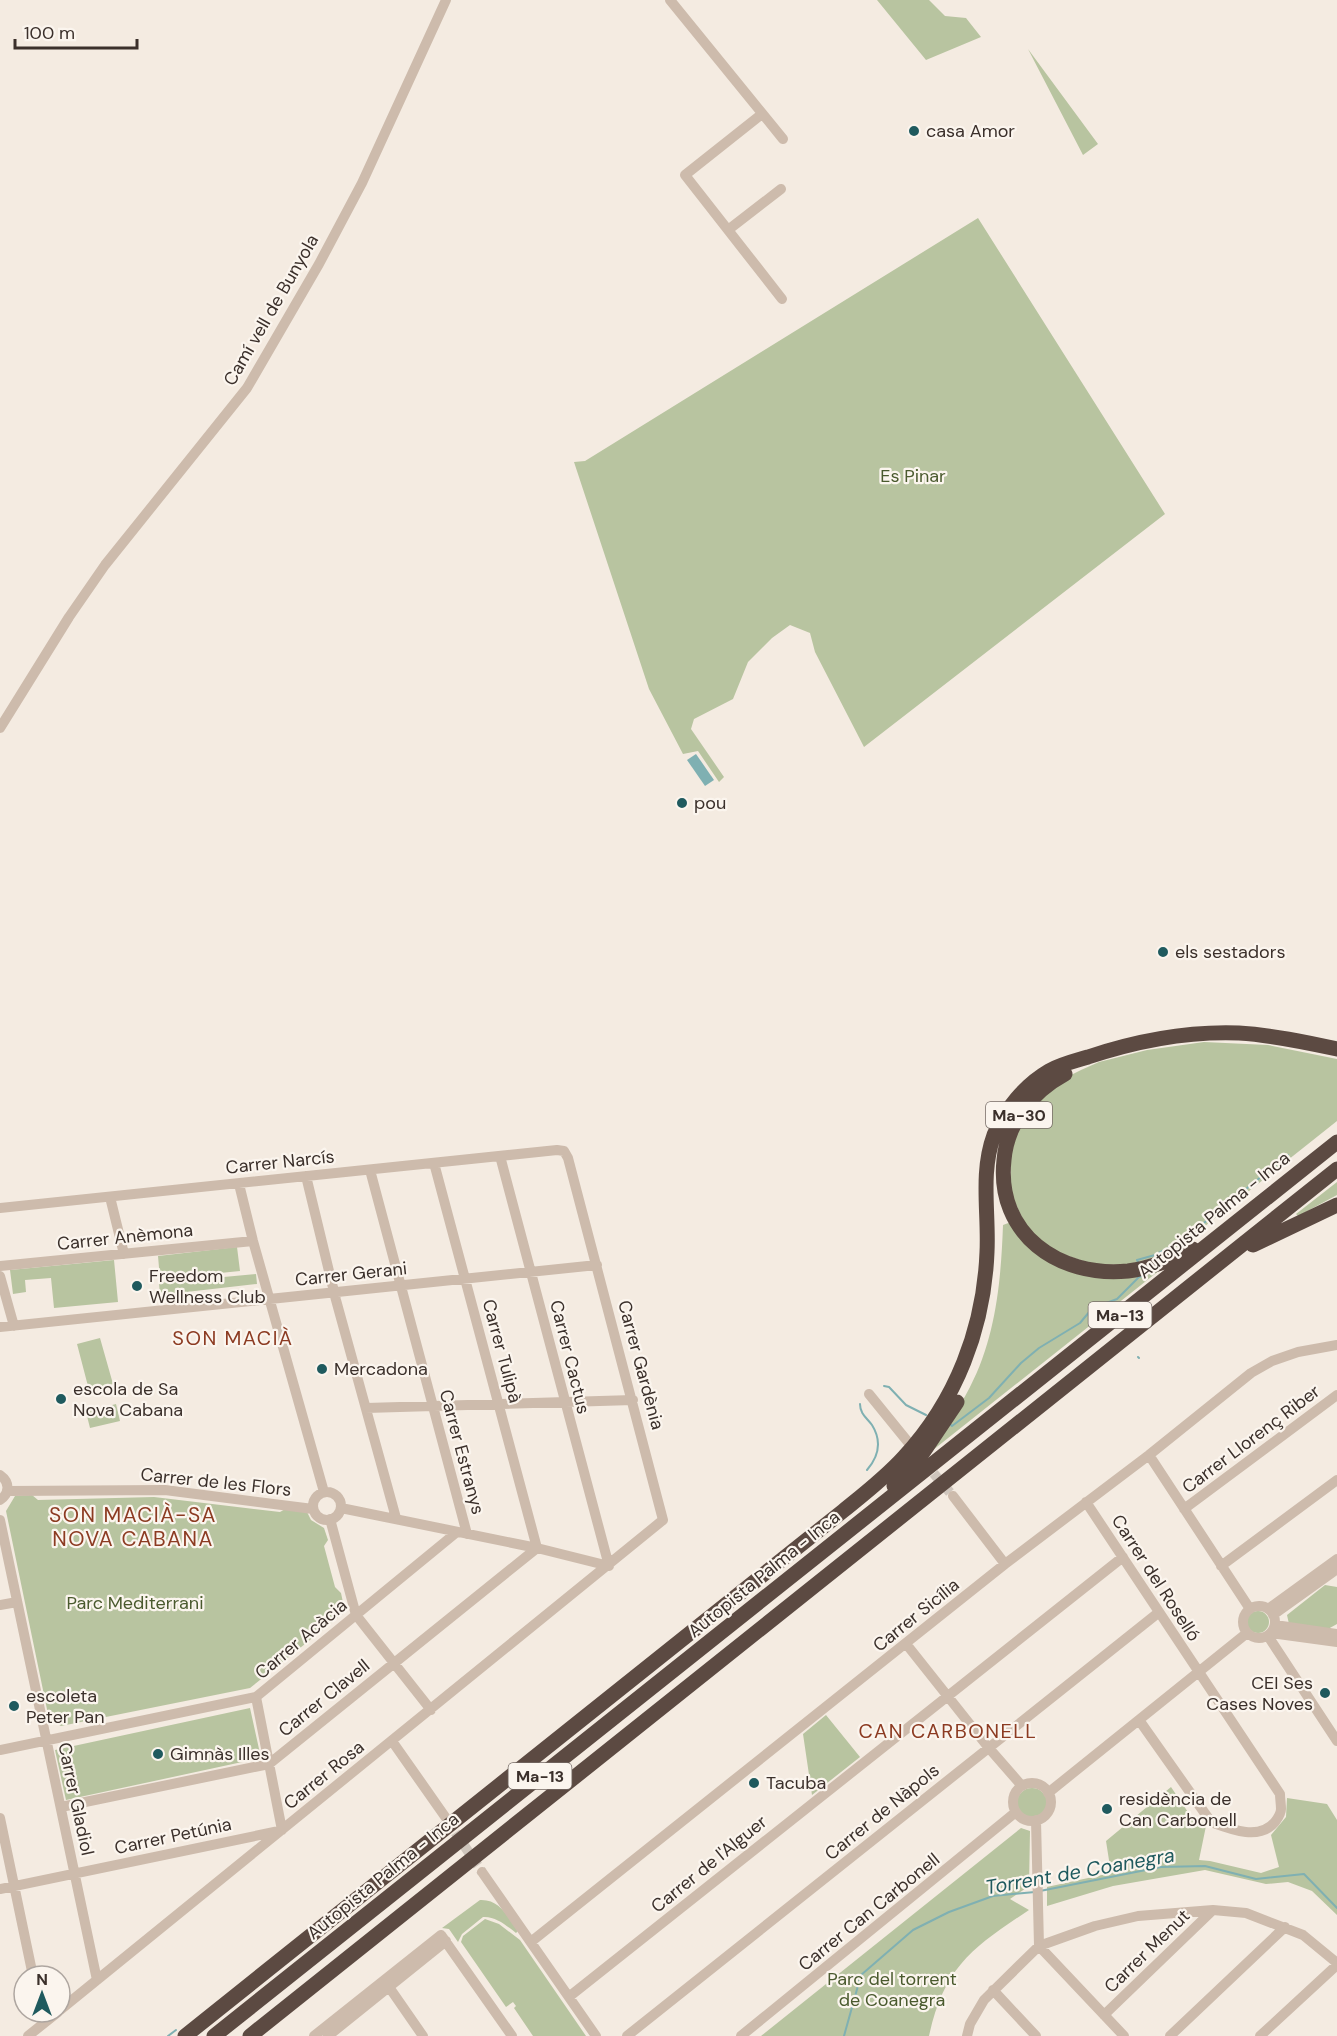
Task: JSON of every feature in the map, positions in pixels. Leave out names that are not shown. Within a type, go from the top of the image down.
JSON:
[{"type":"highway","name":"Ma-30","points":[[866,1517],[924,1451],[943,1425],[966,1384],[977,1357],[987,1325],[995,1281],[998,1238],[996,1169],[1000,1140],[1007,1122],[1023,1099],[1043,1080],[1084,1058],[1149,1040],[1237,1033],[1337,1049]]},
{"type":"highway","name":"Ma-30","points":[[1220,1236],[1163,1263],[1138,1269],[1115,1271],[1091,1269],[1054,1258],[1035,1245],[1020,1229],[1006,1197],[1003,1176],[1005,1151],[1018,1116],[1042,1089],[1073,1070],[1115,1053],[1150,1045],[1198,1039],[1237,1038],[1337,1054]]},
{"type":"highway","points":[[185,2036],[843,1511],[905,1456],[951,1392],[963,1367],[978,1322],[987,1268],[987,1161],[995,1134],[1007,1112],[1033,1083],[1058,1067],[1084,1058]]},
{"type":"highway","name":"Autopista Palma - Inca","points":[[214,2036],[1337,1142]]},
{"type":"highway","name":"Ma-13","points":[[250,2036],[1337,1169]]},
{"type":"highway","points":[[1227,1258],[1334,1206]]},
{"type":"street","name":"Camí vell de Bunyola","points":[[0,728],[69,617],[105,565],[248,388],[362,183],[446,0]]},
{"type":"street","points":[[670,0],[783,139]]},
{"type":"street","points":[[762,114],[685,176],[782,299]]},
{"type":"street","points":[[728,230],[781,189]]},
{"type":"street","name":"Carrer Narcís","points":[[0,1208],[434,1162],[564,1151]]},
{"type":"street","name":"Carrer Gardènia","points":[[564,1151],[568,1158],[597,1265],[663,1520],[609,1566]]},
{"type":"street","name":"Carrer Cactus","points":[[500,1156],[609,1566]]},
{"type":"street","name":"Carrer Tulipà","points":[[434,1162],[537,1548]]},
{"type":"street","name":"Carrer Estranys","points":[[369,1170],[433,1406],[462,1533]]},
{"type":"street","points":[[306,1176],[396,1518]]},
{"type":"street","points":[[238,1184],[252,1241],[324,1492]]},
{"type":"street","points":[[110,1197],[124,1254]]},
{"type":"street","name":"Carrer Anèmona","points":[[0,1266],[252,1241]]},
{"type":"street","name":"Carrer Gerani","points":[[0,1327],[597,1265]]},
{"type":"street","points":[[0,1276],[14,1326]]},
{"type":"street","points":[[1333,1345],[1337,1357]]},
{"type":"street","name":"Carrer Sicília","points":[[532,1941],[1005,1564],[1149,1455],[1251,1373],[1272,1361],[1298,1352],[1333,1345]]},
{"type":"street","points":[[869,1394],[908,1442]]},
{"type":"street","name":"Carrer Llorenç Riber","points":[[1184,1509],[1337,1395]]},
{"type":"street","points":[[366,1408],[633,1401]]},
{"type":"street","points":[[1149,1455],[1250,1609]]},
{"type":"street","points":[[0,1475],[6,1481],[8,1491],[0,1500]]},
{"type":"street","points":[[1221,1566],[1337,1480]]},
{"type":"street","name":"Carrer de les Flors","points":[[8,1491],[165,1490],[314,1509]]},
{"type":"street","points":[[324,1492],[336,1495],[341,1508],[338,1514],[330,1519],[319,1517],[314,1509],[316,1497],[324,1492]]},
{"type":"street","points":[[953,1497],[1005,1564]]},
{"type":"street","name":"Carrer del Roselló","points":[[1086,1502],[1280,1794],[1281,1810],[1274,1823],[1261,1832],[1252,1832],[1225,1828],[1211,1822],[1139,1720]]},
{"type":"street","points":[[341,1508],[537,1548],[609,1566]]},
{"type":"street","points":[[330,1519],[356,1615],[431,1710]]},
{"type":"street","name":"Carrer Gladiol","points":[[0,1520],[97,1980]]},
{"type":"street","name":"Carrer Acàcia","points":[[0,1750],[256,1697],[356,1615],[462,1533]]},
{"type":"street","name":"Carrer Clavell","points":[[61,1807],[269,1764],[537,1548]]},
{"type":"street","name":"Carrer de l'Alguer","points":[[570,1996],[1123,1557]]},
{"type":"street","points":[[1337,1559],[1271,1624],[1259,1639],[1247,1633],[1243,1623],[1246,1613],[1259,1606],[1271,1624],[1337,1741]]},
{"type":"street","name":"Carrer Rosa","points":[[72,2000],[609,1566]]},
{"type":"street","points":[[1271,1624],[1337,1569]]},
{"type":"street","points":[[0,1605],[17,1602]]},
{"type":"street","name":"Carrer de Nàpols","points":[[627,2036],[1158,1613]]},
{"type":"street","points":[[1271,1624],[1337,1634]]},
{"type":"street","points":[[1271,1624],[1337,1642]]},
{"type":"street","points":[[1048,1792],[1247,1633]]},
{"type":"street","points":[[907,1644],[988,1747],[1022,1786]]},
{"type":"street","points":[[256,1697],[282,1830]]},
{"type":"street","points":[[392,1741],[446,1818]]},
{"type":"street","points":[[1033,1783],[1048,1792],[1051,1798],[1049,1810],[1042,1818],[1025,1820],[1016,1812],[1013,1801],[1017,1790],[1022,1786],[1033,1783]]},
{"type":"street","name":"Carrer Can Carbonell","points":[[741,2036],[1016,1812]]},
{"type":"street","points":[[0,1818],[30,1964]]},
{"type":"street","points":[[1036,1820],[1039,1946],[1124,2036]]},
{"type":"street","name":"Carrer Petúnia","points":[[0,1889],[282,1830]]},
{"type":"street","points":[[482,1872],[596,2036]]},
{"type":"street","points":[[967,2036],[977,2010],[993,1990],[1039,1946],[1095,1926],[1138,1916],[1213,1910],[1246,1913],[1285,1927],[1303,1935],[1337,1964],[1260,2036]]},
{"type":"street","name":"Carrer Menut","points":[[1104,2015],[1213,1910]]},
{"type":"street","points":[[1170,2036],[1285,1927]]},
{"type":"street","points":[[315,2036],[441,1935],[512,2036]]},
{"type":"street","points":[[327,2036],[342,2031],[389,1987],[446,1941]]},
{"type":"street","points":[[389,1987],[423,2036]]},
{"type":"street","points":[[993,1990],[1036,2036]]},
{"type":"street","name":"Carrer Rosa","points":[[28,2036],[43,2024]]},
{"type":"green space","points":[[877,0],[929,0],[945,16],[966,18],[981,37],[926,60]]},
{"type":"green space","points":[[1028,49],[1098,144],[1083,155]]},
{"type":"green space","name":"Es Pinar","points":[[978,218],[1165,514],[864,747],[815,652],[810,633],[790,625],[772,638],[748,662],[733,699],[694,719],[691,729],[724,777],[719,782],[698,751],[683,754],[649,689],[574,462],[585,461]]},
{"type":"green space","points":[[1204,1042],[1268,1045],[1337,1059],[1337,1121],[1185,1242],[1181,1235],[1176,1238],[1180,1245],[1164,1255],[1126,1265],[1092,1264],[1057,1252],[1029,1232],[1011,1194],[1011,1143],[1026,1112],[1065,1078],[1099,1062],[1147,1050]]},
{"type":"green space","points":[[1337,1182],[1337,1195],[1298,1216],[1296,1214]]},
{"type":"green space","points":[[1011,1222],[1062,1266],[1165,1266],[928,1454],[955,1413],[979,1368],[996,1308],[1003,1225]]},
{"type":"green space","points":[[237,1247],[240,1271],[160,1279],[158,1256]]},
{"type":"green space","points":[[114,1260],[118,1302],[54,1308],[51,1278],[25,1280],[26,1292],[13,1294],[10,1270]]},
{"type":"green space","points":[[256,1274],[257,1284],[160,1295],[159,1283]]},
{"type":"green space","points":[[100,1338],[113,1384],[89,1390],[77,1344]]},
{"type":"green space","points":[[116,1404],[120,1421],[90,1428],[86,1412]]},
{"type":"green space","name":"Parc Mediterrani","points":[[32,1495],[38,1500],[154,1497],[280,1512],[287,1508],[307,1512],[311,1520],[324,1528],[328,1540],[324,1546],[335,1587],[341,1593],[345,1612],[250,1688],[61,1726],[49,1719],[6,1511],[15,1496]]},
{"type":"green space","points":[[1325,1585],[1337,1587],[1337,1624],[1328,1629],[1289,1624],[1287,1615]]},
{"type":"green space","points":[[1258,1611],[1266,1614],[1269,1622],[1266,1630],[1258,1633],[1250,1630],[1247,1622],[1250,1614]]},
{"type":"green space","name":"Gimnàs Illes","points":[[250,1708],[261,1758],[66,1800],[55,1750]]},
{"type":"green space","points":[[826,1715],[860,1757],[812,1795],[803,1734]]},
{"type":"green space","points":[[1171,1787],[1196,1824],[1201,1821],[1206,1826],[1199,1860],[1261,1873],[1279,1867],[1271,1835],[1286,1817],[1287,1798],[1327,1804],[1337,1820],[1337,1915],[1312,1891],[1288,1882],[1266,1884],[1205,1870],[1113,1886],[1047,1906],[1047,1887],[1111,1873],[1106,1841]]},
{"type":"green space","points":[[1032,1788],[1038,1789],[1046,1797],[1046,1809],[1038,1817],[1032,1818],[1026,1817],[1018,1809],[1017,1803],[1018,1797],[1026,1789]]},
{"type":"green space","name":"Parc del torrent de Coanegra","points":[[1021,1828],[1030,1831],[1029,1886],[1010,1899],[1029,1910],[977,1948],[952,1976],[935,2012],[929,2036],[761,2036]]},
{"type":"green space","points":[[480,1900],[493,1902],[498,1906],[518,1931],[516,1933],[496,1920],[483,1917],[462,1934],[458,1942],[449,1929],[442,1928]]},
{"type":"green space","points":[[485,1919],[499,1924],[520,1940],[586,2036],[533,2036],[514,2008],[516,2006],[513,2002],[506,2007],[461,1942],[463,1936]]},
{"type":"water","points":[[696,754],[714,780],[705,786],[687,760]]},
{"type":"waterway","points":[[1184,1239],[1288,1155]]},
{"type":"waterway","points":[[1138,1262],[1137,1260],[1155,1255],[1178,1243]]},
{"type":"waterway","points":[[1102,1314],[1099,1309],[1101,1305],[1117,1299],[1142,1275]]},
{"type":"waterway","points":[[951,1425],[989,1398],[1021,1363],[1039,1348],[1080,1323],[1090,1311],[1094,1309],[1100,1312]]},
{"type":"waterway","points":[[884,1386],[889,1387],[906,1405],[926,1415]]},
{"type":"waterway","points":[[860,1404],[862,1413],[875,1431],[878,1443],[874,1459],[867,1470]]},
{"type":"waterway","name":"Torrent de Coanegra","points":[[1040,1891],[1161,1867],[1205,1866],[1256,1879],[1304,1874],[1337,1908]]},
{"type":"waterway","name":"Torrent de Coanegra","points":[[844,2036],[861,1975],[913,1930],[949,1912],[993,1896],[1035,1892]]},
{"type":"waterway","points":[[168,2036],[176,2030]]},
{"type":"tunnel","points":[[924,1462],[953,1496]]},
{"type":"tunnel","points":[[447,1820],[482,1872]]},
{"type":"place","name":"casa Amor","points":[[914,131]]},
{"type":"place","name":"pou","points":[[682,803]]},
{"type":"place","name":"els sestadors","points":[[1163,952]]},
{"type":"place","name":"Freedom Wellness Club","points":[[137,1286]]},
{"type":"place","name":"Mercadona","points":[[322,1369]]},
{"type":"place","name":"escola de Sa Nova Cabana","points":[[61,1399]]},
{"type":"place","name":"CEI Ses Cases Noves","points":[[1325,1693]]},
{"type":"place","name":"escoleta Peter Pan","points":[[14,1706]]},
{"type":"place","name":"Gimnàs Illes","points":[[158,1754]]},
{"type":"place","name":"Tacuba","points":[[754,1783]]},
{"type":"place","name":"residència de Can Carbonell","points":[[1107,1809]]},
{"type":"district","name":"SON MACIÀ","points":[[233,1338]]},
{"type":"district","name":"SON MACIÀ-SA NOVA CABANA","points":[[133,1527]]},
{"type":"district","name":"CAN CARBONELL","points":[[948,1731]]}]
